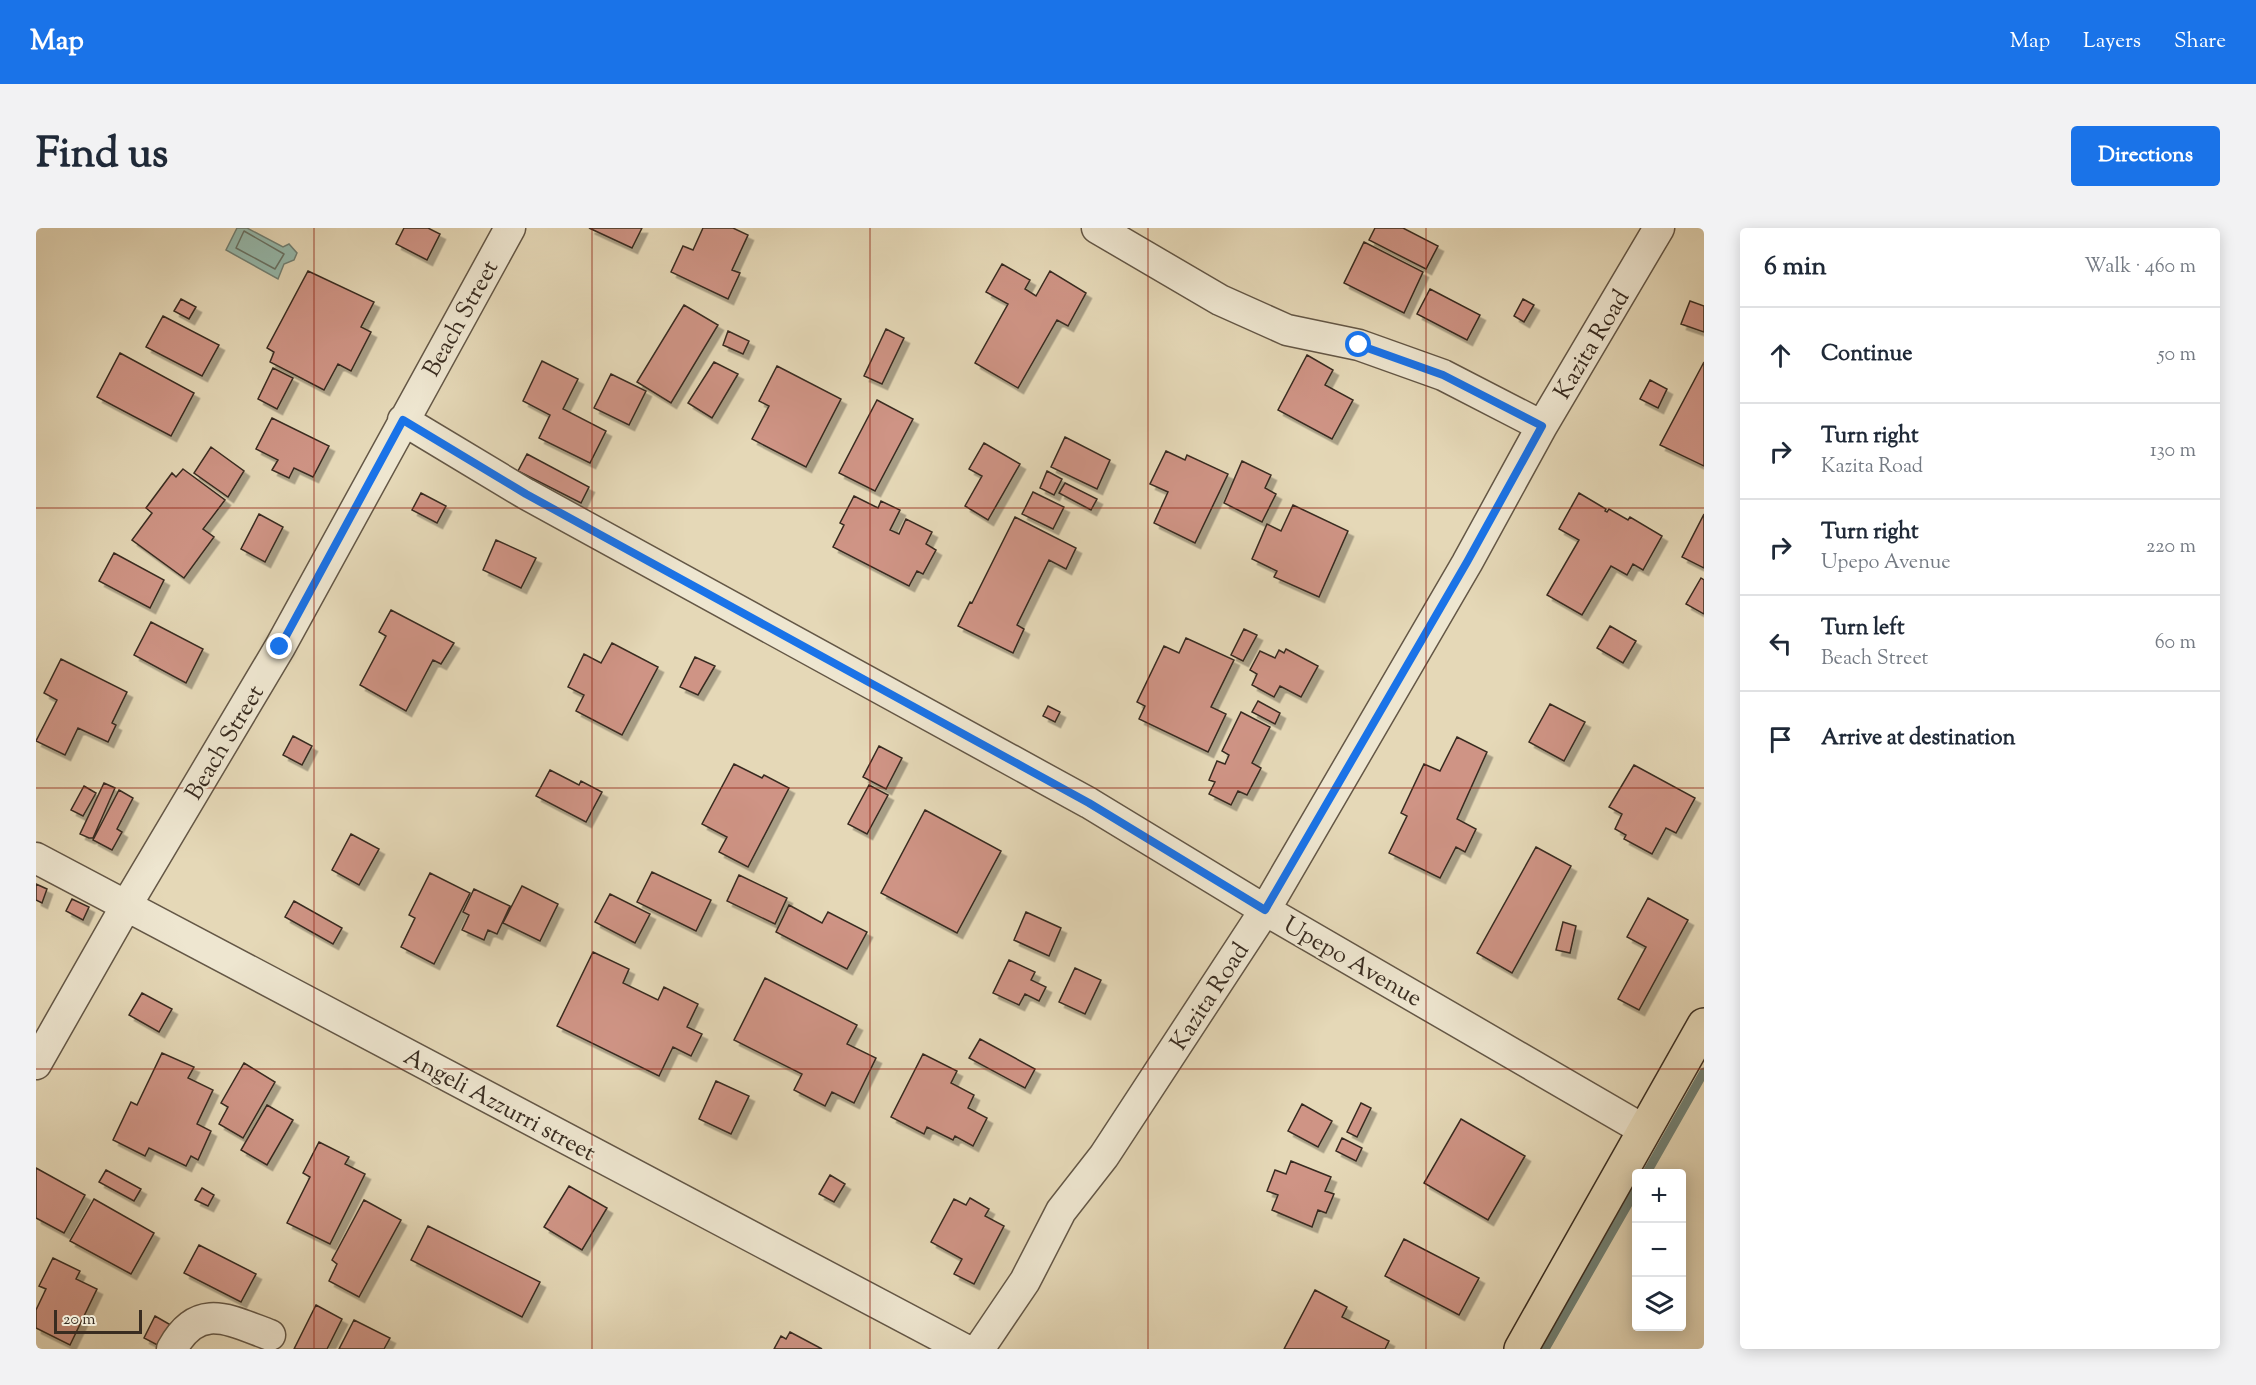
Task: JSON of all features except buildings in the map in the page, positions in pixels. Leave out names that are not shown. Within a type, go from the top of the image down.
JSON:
[{"type":"main road","points":[[1521,1349],[1704,1024]]},
{"type":"street","name":"Beach Street","points":[[36,1064],[126,906],[280,647],[510,228]]},
{"type":"street","points":[[1097,228],[1239,309],[1287,330],[1359,345],[1443,375],[1542,426]]},
{"type":"street","name":"Kazita Road","points":[[979,1349],[1026,1281],[1061,1211],[1104,1156],[1265,910],[1467,562],[1542,426],[1659,228]]},
{"type":"street","name":"Upepo Avenue","points":[[403,420],[526,494],[1089,803],[1265,910],[1644,1130]]},
{"type":"street","name":"Angeli Azzurri street","points":[[36,858],[964,1349]]},
{"type":"street","points":[[172,1349],[195,1321],[219,1316],[270,1335]]},
{"type":"water","points":[[237,228],[247,228],[283,247],[289,244],[297,253],[294,260],[284,264],[278,279],[226,250]]},
{"type":"waterway","points":[[1649,1169],[1704,1072]]},
{"type":"waterway","points":[[1545,1349],[1632,1197]]},
{"type":"route","points":[[280,647],[403,420],[526,494],[1089,803],[1265,910],[1467,562],[1542,426],[1443,375],[1359,345]]}]
